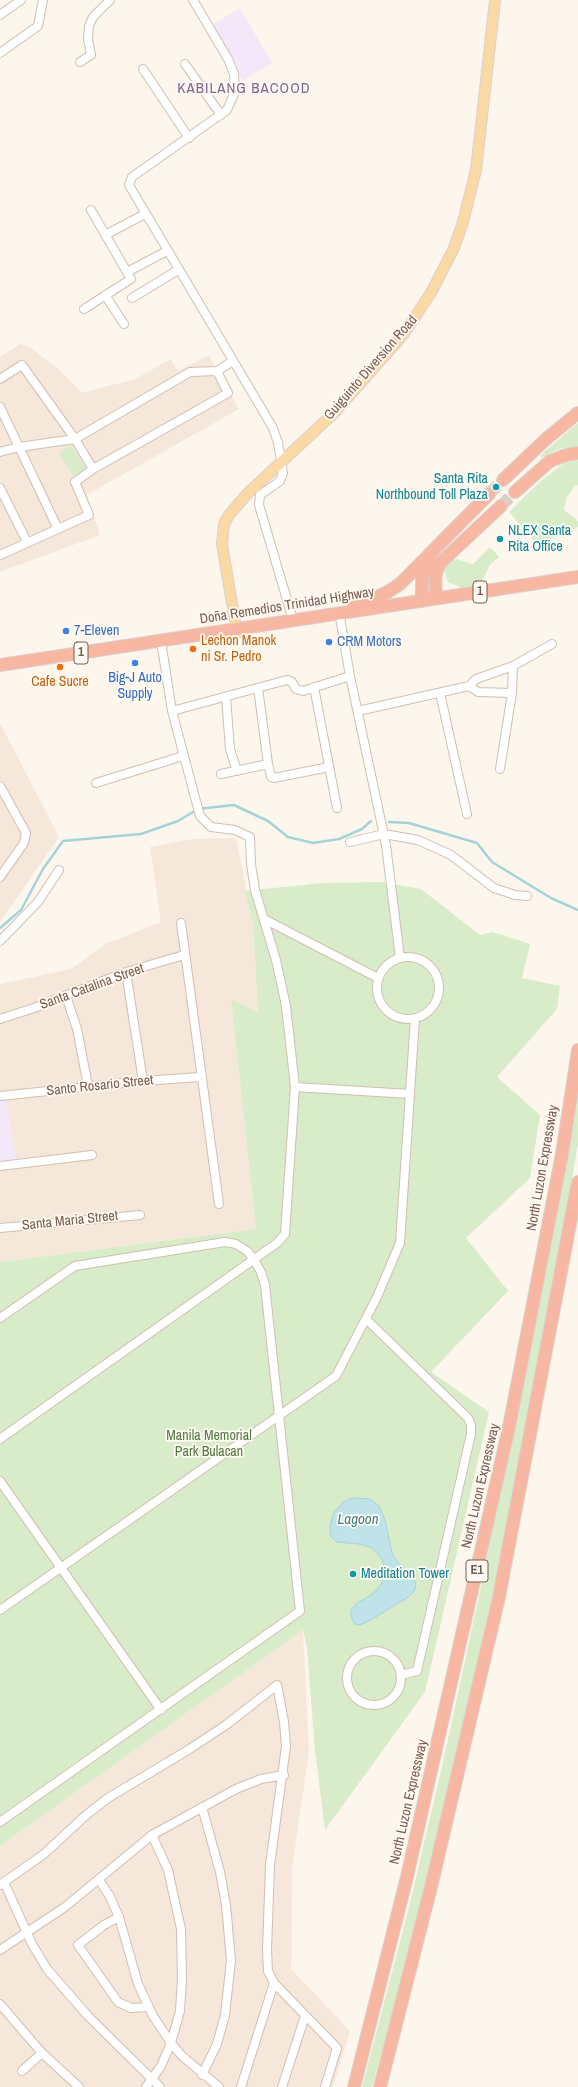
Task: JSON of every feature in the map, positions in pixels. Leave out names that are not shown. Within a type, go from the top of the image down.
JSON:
[{"type":"highway","points":[[503,480],[546,439],[578,413]]},
{"type":"highway","points":[[515,492],[550,461],[566,455],[578,453]]},
{"type":"highway","points":[[342,612],[391,590],[400,584],[489,494]]},
{"type":"highway","points":[[436,598],[435,576],[440,563],[501,506]]},
{"type":"highway","points":[[422,601],[422,578],[431,553]]},
{"type":"highway","name":"Doña Remedios Trinidad Highway","points":[[0,664],[162,641],[342,612],[578,577]]},
{"type":"highway","name":"North Luzon Expressway","points":[[354,2087],[406,1881],[509,1427],[562,1154],[578,1050]]},
{"type":"highway","name":"E1","points":[[380,2087],[431,1887],[499,1597],[578,1182]]},
{"type":"main road","name":"Guiguinto Diversion Road","points":[[237,633],[222,554],[224,524],[234,508],[281,461],[335,412],[403,335],[428,297],[454,248],[463,222],[476,170],[495,0]]},
{"type":"street","points":[[0,15],[21,0]]},
{"type":"street","points":[[0,53],[38,26],[43,0]]},
{"type":"street","points":[[80,62],[91,55],[88,39],[89,26],[93,17],[110,0]]},
{"type":"street","points":[[193,0],[228,59],[234,74],[235,92],[227,110],[132,177],[129,184],[178,270],[273,428],[283,473],[280,481],[260,496],[258,505],[294,620]]},
{"type":"street","points":[[185,64],[220,115]]},
{"type":"street","points":[[143,69],[189,138]]},
{"type":"street","points":[[84,309],[131,279],[91,210]]},
{"type":"street","points":[[105,235],[145,214]]},
{"type":"street","points":[[127,272],[167,251]]},
{"type":"street","points":[[132,298],[178,270]]},
{"type":"street","points":[[105,295],[124,324]]},
{"type":"street","points":[[0,452],[19,447],[75,439],[190,372],[217,371],[233,361]]},
{"type":"street","points":[[0,380],[22,365],[75,439],[93,469]]},
{"type":"street","points":[[0,555],[89,515],[75,482],[93,469],[228,393],[217,371]]},
{"type":"street","points":[[0,407],[58,529]]},
{"type":"street","points":[[0,488],[27,542]]},
{"type":"street","points":[[342,612],[350,676],[384,834],[392,880],[400,958]]},
{"type":"street","points":[[0,1439],[278,1243],[285,1234],[295,1087],[286,1006],[276,960],[255,890],[251,864],[250,837],[235,830],[211,828],[200,816],[172,710],[162,641]]},
{"type":"street","points":[[358,711],[469,686],[476,679],[513,666],[552,644]]},
{"type":"street","points":[[500,768],[512,693],[513,666]]},
{"type":"street","points":[[172,710],[287,680],[292,682],[299,690],[350,676]]},
{"type":"street","points":[[469,686],[478,692],[512,693]]},
{"type":"street","points":[[314,687],[337,808]]},
{"type":"street","points":[[258,688],[271,777],[274,778],[330,768]]},
{"type":"street","points":[[440,693],[467,814]]},
{"type":"street","points":[[226,697],[230,749],[237,771]]},
{"type":"street","points":[[96,783],[183,756]]},
{"type":"street","points":[[221,774],[268,764]]},
{"type":"street","points":[[0,876],[24,843],[26,833],[1,791]]},
{"type":"street","points":[[350,842],[384,834],[418,840],[451,855],[494,888],[515,895],[527,896]]},
{"type":"street","points":[[0,941],[38,902],[59,870]]},
{"type":"street","points":[[264,919],[378,978]]},
{"type":"street","points":[[181,923],[200,1077],[219,1204]]},
{"type":"street","name":"Santa Catalina Street","points":[[0,1019],[66,996],[126,972],[184,955]]},
{"type":"street","points":[[400,958],[420,960],[432,971],[438,985],[438,995],[434,1005],[428,1011],[414,1018],[396,1017],[388,1012],[378,997],[378,978],[383,969],[391,962],[400,958]]},
{"type":"street","points":[[126,972],[143,1081]]},
{"type":"street","points":[[66,996],[77,1029],[88,1086]]},
{"type":"street","points":[[0,1610],[279,1414],[336,1376],[366,1319],[400,1243],[414,1018]]},
{"type":"street","name":"Santo Rosario Street","points":[[0,1096],[88,1086],[200,1077]]},
{"type":"street","points":[[295,1087],[410,1094]]},
{"type":"street","points":[[0,1166],[92,1155]]},
{"type":"street","name":"Santa Maria Street","points":[[0,1228],[140,1215]]},
{"type":"street","points":[[0,1318],[75,1266],[225,1242],[236,1244],[254,1260],[265,1285],[300,1611],[0,1822]]},
{"type":"street","points":[[366,1319],[468,1418],[471,1425],[471,1434],[417,1671],[401,1675]]},
{"type":"street","points":[[0,1481],[161,1710]]},
{"type":"street","points":[[372,1651],[380,1652],[391,1657],[399,1667],[401,1675],[400,1684],[394,1696],[379,1704],[365,1703],[358,1698],[350,1688],[348,1679],[348,1671],[354,1660],[364,1653],[372,1651]]},
{"type":"street","points":[[160,2087],[88,2016],[47,1969],[2,1883],[44,1854],[84,1816],[124,1786],[188,1750],[226,1725],[277,1685],[284,1722],[286,1746],[284,1775],[270,1865],[267,1950],[268,1971],[274,1983],[337,2048],[325,2087]]},
{"type":"street","points":[[0,1950],[65,1906],[99,1880],[126,1855],[152,1835],[236,1789],[261,1779],[284,1775]]},
{"type":"street","points":[[202,1807],[220,1872],[226,1905],[231,1960],[226,2015],[217,2044],[202,2075]]},
{"type":"street","points":[[146,2087],[153,2080],[161,2066],[171,2043],[180,2011],[182,1979],[181,1929],[168,1870],[152,1835]]},
{"type":"street","points":[[99,1880],[110,1895],[119,1917],[131,1963],[148,2007],[171,2043],[202,2075],[219,2087]]},
{"type":"street","points":[[119,1917],[104,1925],[78,1945],[118,2002],[131,2008],[148,2007]]},
{"type":"street","points":[[241,2087],[274,1983]]},
{"type":"street","points":[[0,2004],[3,2015],[79,2087]]},
{"type":"street","points":[[282,2087],[305,2016]]},
{"type":"street","points":[[22,2071],[42,2053]]},
{"type":"shaded area","points":[[240,8],[272,63],[242,81],[210,26]]},
{"type":"shaded area","points":[[20,344],[30,347],[59,370],[82,393],[135,379],[171,359],[178,371],[209,355],[239,409],[87,495],[100,535],[0,572],[0,357]]},
{"type":"shaded area","points":[[1,725],[59,837],[0,922],[0,726]]},
{"type":"shaded area","points":[[236,838],[253,924],[258,1012],[231,999],[256,1229],[0,1262],[0,984],[71,969],[105,944],[161,922],[150,847],[193,839]]},
{"type":"shaded area","points":[[0,1100],[6,1100],[16,1159],[0,1161]]},
{"type":"shaded area","points":[[303,1630],[309,1752],[292,1869],[291,1969],[350,2031],[333,2087],[0,2087],[0,1846]]},
{"type":"green space","points":[[578,423],[578,448],[567,447],[556,450],[541,458],[540,457],[546,450]]},
{"type":"green space","points":[[71,445],[86,469],[74,477],[59,453]]},
{"type":"green space","points":[[578,460],[578,486],[576,484],[567,497],[564,510],[578,521],[578,527],[538,545],[509,512],[541,481],[564,463]]},
{"type":"green space","points":[[490,547],[499,557],[490,565],[480,585],[462,588],[448,582],[445,572],[446,566],[451,560],[457,559],[473,564]]},
{"type":"green space","name":"Manila Memorial Park Bulacan","points":[[382,882],[421,889],[480,935],[493,932],[530,944],[522,978],[560,986],[557,1009],[497,1077],[540,1115],[530,1178],[466,1238],[508,1291],[431,1372],[489,1412],[425,1692],[325,1830],[315,1751],[307,1647],[303,1630],[0,1846],[0,1262],[256,1229],[231,999],[258,1012],[253,924],[245,891],[322,883]]},
{"type":"green space","points":[[578,1078],[578,1143],[540,1373],[493,1592],[411,1947],[372,2087],[362,2087],[409,1907],[444,1758],[480,1591],[517,1411]]},
{"type":"water","name":"Lagoon","points":[[353,1498],[370,1499],[379,1506],[385,1520],[392,1553],[398,1563],[412,1574],[416,1584],[415,1590],[410,1596],[369,1621],[359,1625],[355,1624],[351,1617],[351,1610],[358,1602],[376,1591],[383,1581],[386,1573],[382,1559],[372,1548],[359,1544],[337,1542],[331,1537],[330,1526],[333,1514],[343,1502]]},
{"type":"waterway","points":[[0,928],[21,910],[43,869],[63,841],[141,834],[178,821],[198,809],[234,805],[268,821],[288,837],[313,843],[339,839],[362,829],[371,821]]},
{"type":"waterway","points":[[389,822],[409,823],[477,843],[492,862],[551,898],[578,910]]},
{"type":"tunnel","points":[[489,494],[503,480]]},
{"type":"tunnel","points":[[501,506],[515,492]]},
{"type":"place","name":"Santa Rita Northbound Toll Plaza","points":[[496,487]]},
{"type":"place","name":"NLEX Santa Rita Office","points":[[500,539]]},
{"type":"place","name":"7-Eleven","points":[[66,631]]},
{"type":"place","name":"CRM Motors","points":[[329,642]]},
{"type":"place","name":"Lechon Manok ni Sr. Pedro","points":[[193,649]]},
{"type":"place","name":"Big-J Auto Supply","points":[[135,663]]},
{"type":"place","name":"Cafe Sucre","points":[[60,667]]},
{"type":"place","name":"Meditation Tower","points":[[353,1574]]},
{"type":"district","name":"KABILANG BACOOD","points":[[244,89]]}]
